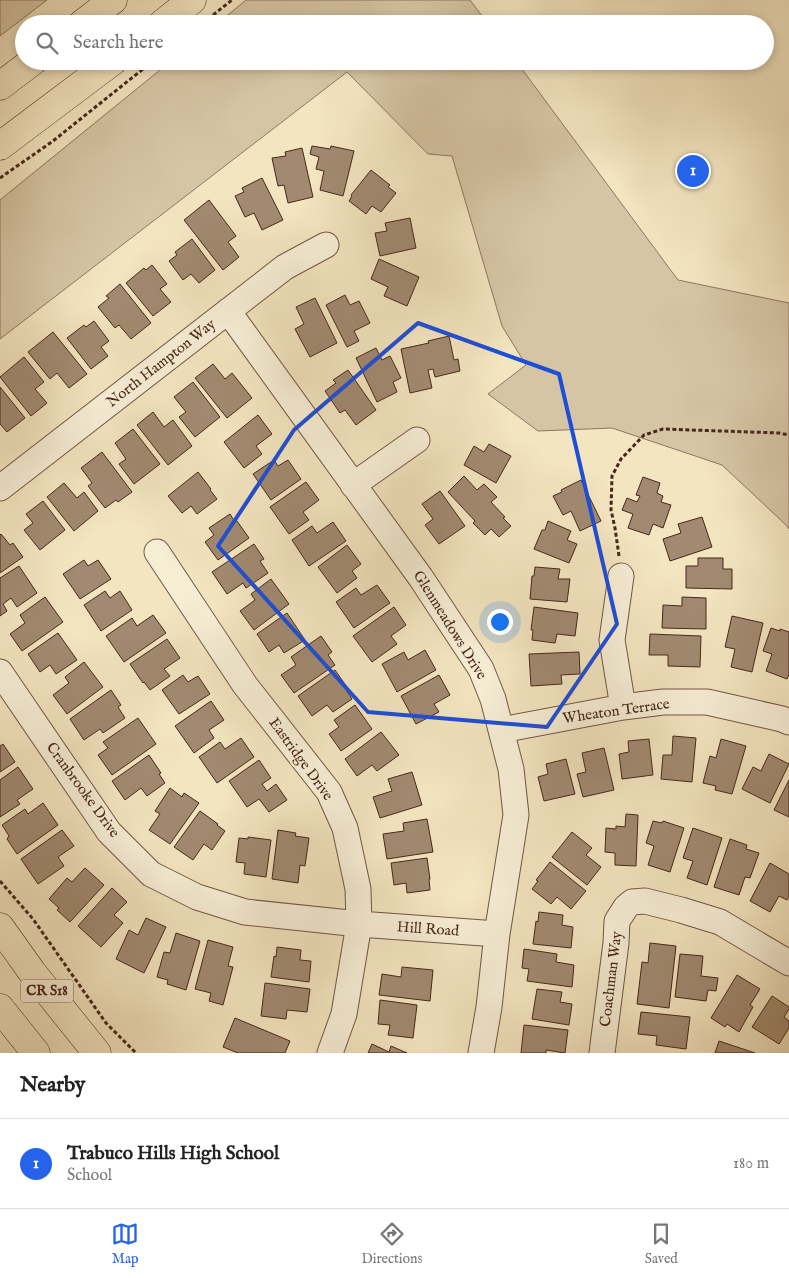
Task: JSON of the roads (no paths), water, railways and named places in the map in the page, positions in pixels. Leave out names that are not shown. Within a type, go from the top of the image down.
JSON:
[{"type":"main road","points":[[94,15],[113,0]]},
{"type":"main road","points":[[173,15],[192,0]]},
{"type":"main road","points":[[0,86],[21,70]]},
{"type":"main road","points":[[0,146],[101,70]]},
{"type":"main road","name":"CR S18","points":[[0,927],[32,972],[97,1053]]},
{"type":"main road","name":"CR S18","points":[[0,1008],[36,1053]]},
{"type":"street","name":"North Hampton Way","points":[[0,488],[285,267],[326,245]]},
{"type":"street","name":"Glenmeadows Drive","points":[[228,310],[421,578],[481,669],[493,699],[511,769],[516,815],[481,1053]]},
{"type":"street","points":[[353,485],[416,440]]},
{"type":"street","name":"Eastridge Drive","points":[[157,552],[246,685],[329,792],[345,828],[358,889],[359,924],[344,1014],[330,1053]]},
{"type":"street","points":[[621,576],[612,640],[623,707]]},
{"type":"street","name":"Cranbrooke Drive","points":[[0,672],[109,832],[152,874],[197,897],[245,912],[359,924]]},
{"type":"street","name":"Wheaton Terrace","points":[[501,730],[623,707],[662,702],[707,702],[789,722]]},
{"type":"street","name":"Coachman Way","points":[[602,1053],[617,921],[626,907],[632,902],[645,901],[720,922],[789,964]]},
{"type":"street","name":"Hill Road","points":[[359,924],[497,934]]},
{"type":"place","name":"Trabuco Hills High School","points":[[693,171]]}]
